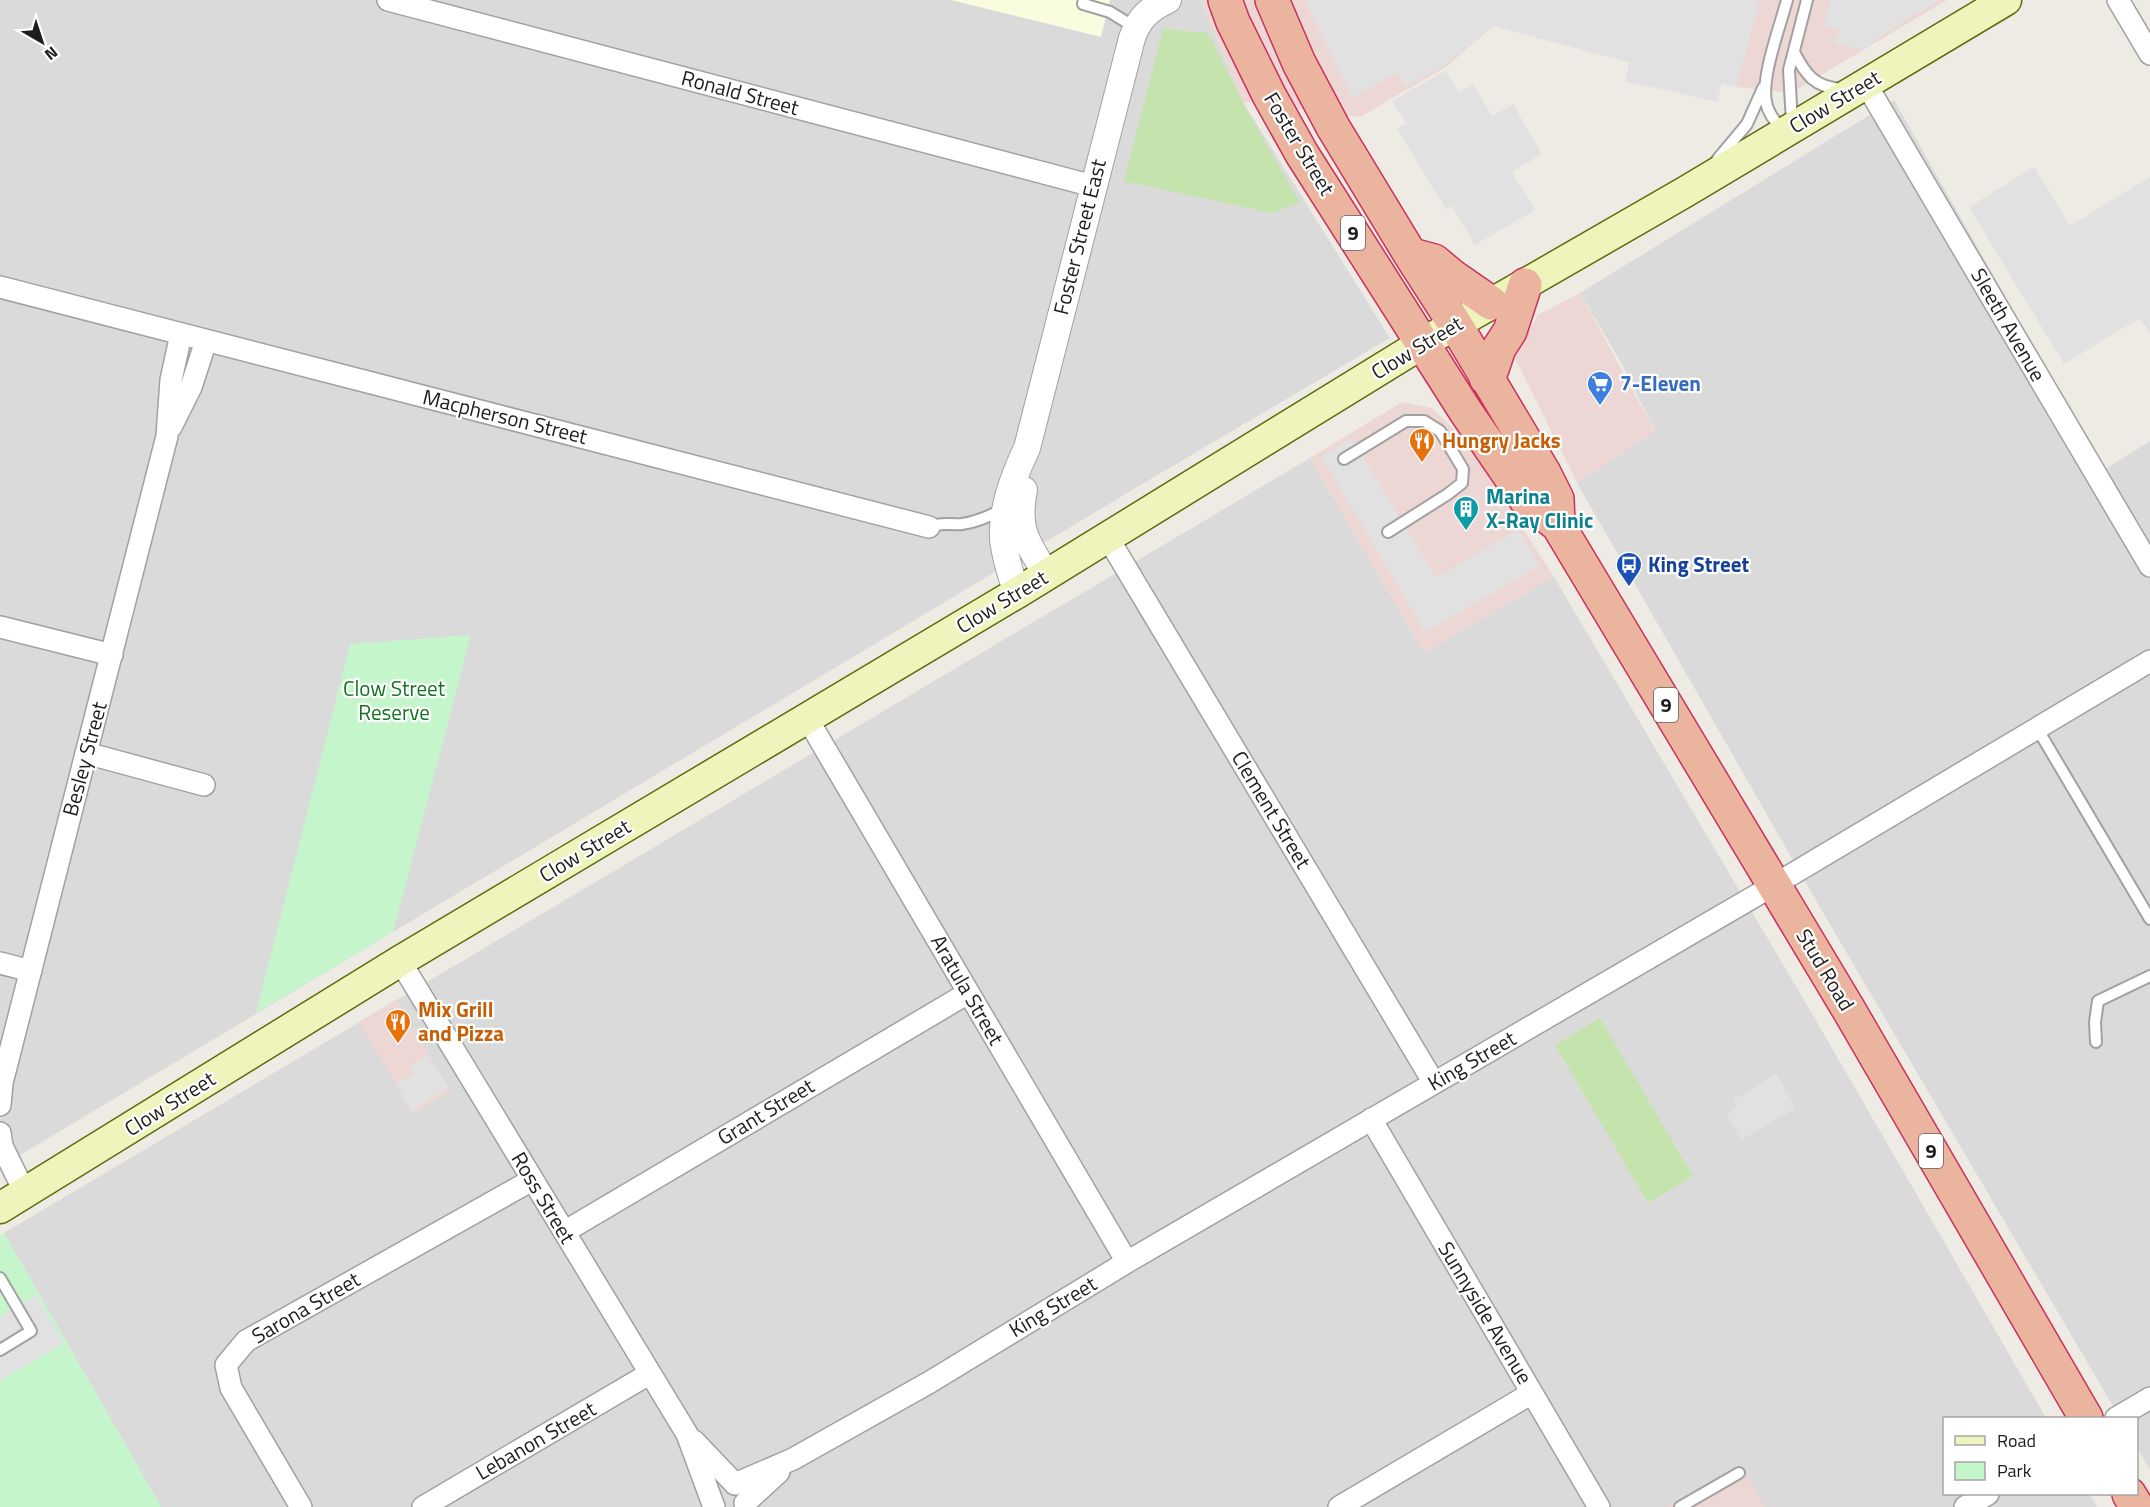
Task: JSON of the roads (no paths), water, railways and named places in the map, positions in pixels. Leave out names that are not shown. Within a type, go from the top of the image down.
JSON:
[{"type":"highway","name":"Foster Street","points":[[1225,0],[1233,22],[1259,74],[1302,154],[1424,343]]},
{"type":"highway","name":"Foster Street","points":[[1272,0],[1299,63],[1333,127],[1455,324]]},
{"type":"highway","points":[[1410,254],[1434,261],[1491,303]]},
{"type":"highway","points":[[1486,378],[1492,369],[1499,348],[1510,331],[1525,285]]},
{"type":"highway","name":"Stud Road","points":[[1455,324],[1544,473],[1557,499],[1558,525]]},
{"type":"highway","name":"Stud Road","points":[[1424,343],[1466,412],[1527,501],[1558,525],[1867,1040],[2085,1417]]},
{"type":"main road","name":"Clow Street","points":[[12,1201],[400,961],[1047,575],[1455,324],[1685,192],[2006,0]]},
{"type":"street","name":"Ronald Street","points":[[388,0],[1093,186]]},
{"type":"street","points":[[1136,28],[1145,14],[1168,0]]},
{"type":"street","points":[[2118,0],[2150,54]]},
{"type":"street","name":"Foster Street East","points":[[1047,575],[1027,541],[1020,519],[1027,448],[1127,54],[1136,28]]},
{"type":"street","name":"Sleeth Avenue","points":[[1863,86],[2150,566]]},
{"type":"street","name":"Macpherson Street","points":[[0,287],[929,527]]},
{"type":"street","name":"Besley Street","points":[[0,1105],[1,1085],[167,436],[171,380],[181,334]]},
{"type":"street","name":"Besley Street","points":[[167,436],[191,387],[206,341]]},
{"type":"street","name":"Foster Street East","points":[[1017,593],[1003,541],[1003,525],[1017,468],[1027,448]]},
{"type":"street","name":"Clement Street","points":[[1108,538],[1434,1083]]},
{"type":"street","points":[[0,627],[112,655]]},
{"type":"street","name":"King Street","points":[[713,1502],[720,1485],[735,1484],[793,1459],[930,1382],[1127,1262],[1774,885],[2150,661]]},
{"type":"street","name":"Aratula Street","points":[[807,718],[1127,1262]]},
{"type":"street","points":[[86,753],[204,785]]},
{"type":"street","name":"Ross Street","points":[[400,961],[687,1434],[713,1502]]},
{"type":"street","points":[[0,963],[31,971]]},
{"type":"street","name":"Grant Street","points":[[564,1232],[968,993]]},
{"type":"street","name":"Sunnyside Avenue","points":[[1371,1119],[1599,1507]]},
{"type":"street","points":[[0,1132],[12,1201]]},
{"type":"street","name":"Sarona Street","points":[[301,1507],[231,1388],[226,1365],[246,1341],[532,1180]]},
{"type":"street","name":"Lebanon Street","points":[[423,1507],[649,1374]]},
{"type":"street","points":[[1339,1507],[1532,1393]]},
{"type":"street","points":[[2119,1417],[2150,1398]]},
{"type":"street","name":"Ross Street","points":[[687,1434],[744,1494],[744,1506]]},
{"type":"street","name":"King Street","points":[[744,1506],[793,1459]]},
{"type":"street","points":[[1965,1507],[1986,1495]]},
{"type":"lane","points":[[1084,0],[1083,4],[1110,12],[1136,28]]},
{"type":"lane","points":[[1685,192],[1742,132],[1753,116],[1766,82],[1787,0]]},
{"type":"lane","points":[[1766,82],[1768,110],[1775,121],[1789,129],[1793,112],[1789,77],[1807,0]]},
{"type":"lane","points":[[1794,52],[1804,72],[1814,82],[1836,89],[1863,86]]},
{"type":"lane","points":[[1344,459],[1406,421],[1424,421],[1440,431],[1452,450],[1463,469],[1462,483],[1388,532]]},
{"type":"lane","name":"Macpherson Street","points":[[929,527],[934,524],[961,524],[977,521],[1007,506]]},
{"type":"lane","points":[[2037,728],[2150,919]]},
{"type":"lane","points":[[2096,1042],[2095,1022],[2098,1001],[2150,976]]},
{"type":"lane","points":[[0,1278],[31,1331],[0,1350]]},
{"type":"lane","points":[[1680,1507],[1739,1473]]},
{"type":"place","name":"7-Eleven","points":[[1600,407]]},
{"type":"place","name":"Hungry Jacks","points":[[1422,464]]},
{"type":"place","name":"Marina X-Ray Clinic","points":[[1466,532]]},
{"type":"place","name":"King Street","points":[[1629,588]]},
{"type":"place","name":"Mix Grill and Pizza","points":[[398,1045]]},
{"type":"park label","name":"Clow Street Reserve","points":[[394,701]]}]
